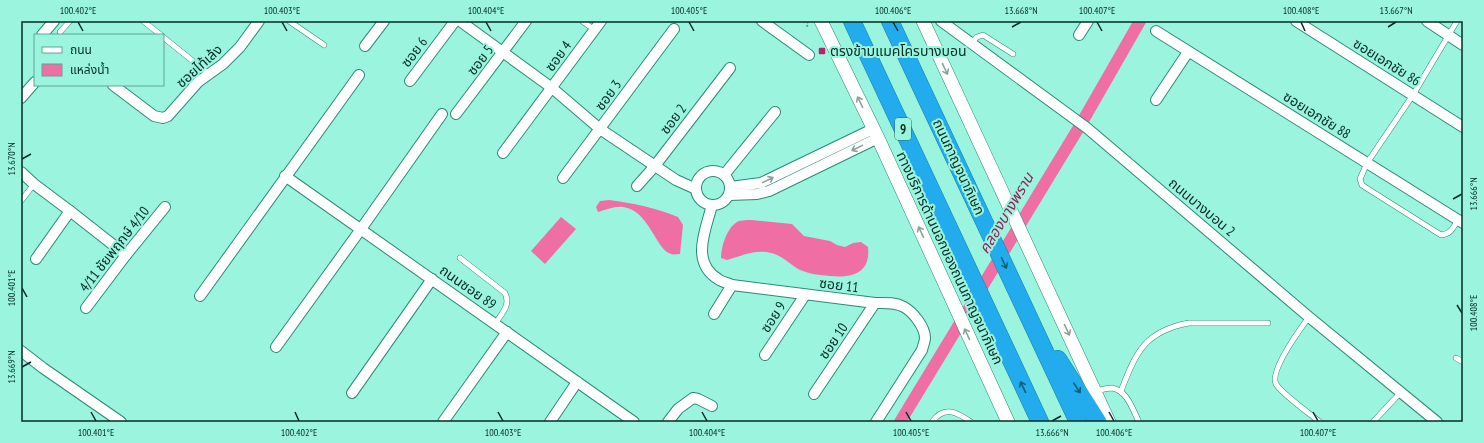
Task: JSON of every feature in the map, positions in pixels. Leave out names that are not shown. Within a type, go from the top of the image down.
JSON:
[{"type":"highway","name":"9","points":[[852,21],[1040,422]]},
{"type":"highway","name":"ถนนกาญจนาภิเษก","points":[[890,21],[1078,422]]},
{"type":"highway","points":[[1025,309],[1098,422]]},
{"type":"main road","name":"ทางบริการด้านนอกของถนนกาญจนาภิเษก","points":[[821,21],[1008,422]]},
{"type":"main road","points":[[923,21],[1110,422]]},
{"type":"street","points":[[43,34],[54,21]]},
{"type":"street","name":"ซอยไท้เล้ง","points":[[114,86],[154,116],[163,118],[168,116],[198,82],[223,64],[240,47],[259,21]]},
{"type":"street","points":[[365,46],[384,21]]},
{"type":"street","name":"ซอย 6","points":[[410,81],[455,21]]},
{"type":"street","points":[[460,21],[552,88],[600,129],[654,167],[676,180],[696,189]]},
{"type":"street","name":"ซอย 5","points":[[456,114],[526,21]]},
{"type":"street","name":"ซอย 4","points":[[503,153],[601,21]]},
{"type":"street","points":[[762,21],[809,55]]},
{"type":"street","name":"ถนนบางบอน 2","points":[[942,21],[1088,128],[1309,316],[1437,422]]},
{"type":"street","points":[[1079,36],[1088,21]]},
{"type":"street","name":"ซอยเอกชัย 86","points":[[1296,21],[1463,127]]},
{"type":"street","points":[[1427,21],[1463,45]]},
{"type":"street","name":"ซอย 3","points":[[563,178],[674,29]]},
{"type":"street","name":"ซอยเอกชัย 88","points":[[1156,31],[1461,222]]},
{"type":"street","points":[[1156,100],[1188,52]]},
{"type":"street","name":"ซอย 2","points":[[637,186],[654,167],[730,68]]},
{"type":"street","points":[[200,296],[359,74]]},
{"type":"street","points":[[21,98],[34,83]]},
{"type":"street","points":[[724,175],[775,112]]},
{"type":"street","points":[[276,347],[442,114]]},
{"type":"street","points":[[729,191],[757,194],[769,191],[875,134]]},
{"type":"street","points":[[714,171],[724,175],[729,182],[729,191],[722,203],[712,205],[703,202],[699,198],[696,189],[699,178],[708,172],[714,171]]},
{"type":"street","points":[[21,172],[34,184],[126,255]]},
{"type":"street","name":"ถนนซอย 89","points":[[286,176],[634,422]]},
{"type":"street","name":"ซอย 11","points":[[712,205],[701,247],[702,259],[708,270],[717,279],[732,285],[805,295],[894,304],[904,307],[915,317],[923,329],[925,338],[922,350],[876,422]]},
{"type":"street","name":"4/11 ชัยพฤกษ์ 4/10","points":[[86,308],[164,207]]},
{"type":"street","points":[[36,259],[70,211]]},
{"type":"street","points":[[352,393],[432,279]]},
{"type":"street","points":[[714,314],[732,285]]},
{"type":"street","name":"ซอย 9","points":[[765,355],[805,295]]},
{"type":"street","name":"ซอย 10","points":[[814,394],[875,303]]},
{"type":"street","points":[[443,422],[507,332]]},
{"type":"street","points":[[21,351],[121,422]]},
{"type":"street","points":[[550,422],[578,382]]},
{"type":"street","points":[[668,422],[678,409],[693,398],[712,406]]},
{"type":"lane","points":[[60,32],[70,21]]},
{"type":"lane","points":[[143,21],[159,34]]},
{"type":"lane","points":[[289,21],[324,45]]},
{"type":"lane","points":[[582,21],[595,30]]},
{"type":"lane","points":[[1457,21],[1413,95],[1368,163],[1360,179],[1362,185],[1441,235],[1452,231],[1461,222]]},
{"type":"lane","points":[[971,43],[976,37],[983,34],[1013,54]]},
{"type":"lane","points":[[164,38],[209,74]]},
{"type":"lane","points":[[21,201],[34,184]]},
{"type":"lane","points":[[460,258],[505,293],[508,299],[508,305],[495,324]]},
{"type":"lane","points":[[1309,316],[1282,358],[1274,376],[1276,383],[1281,390],[1320,422]]},
{"type":"lane","points":[[1121,391],[1132,363],[1146,343],[1158,333],[1177,325],[1189,323],[1268,323]]},
{"type":"lane","points":[[1456,358],[1463,362]]},
{"type":"lane","points":[[1095,392],[1111,388],[1121,391],[1127,398],[1139,422]]},
{"type":"lane","points":[[1373,422],[1401,392]]},
{"type":"lane","points":[[932,422],[937,415],[944,411],[953,412],[971,422]]},
{"type":"water","points":[[609,200],[644,206],[678,217],[683,225],[680,254],[672,254],[666,251],[646,222],[632,210],[620,207],[598,212],[596,207],[600,201]]},
{"type":"water","points":[[561,217],[576,229],[545,264],[531,251]]},
{"type":"water","points":[[752,220],[792,224],[804,236],[830,241],[845,247],[853,243],[861,242],[868,247],[866,263],[863,269],[852,275],[838,276],[818,275],[800,270],[779,256],[765,252],[749,254],[727,260],[721,258],[722,248],[731,227],[739,221]]},
{"type":"waterway","name":"คลองบางพราน","points":[[900,422],[1081,124],[1140,21]]},
{"type":"place","name":"ตรงข้ามแมคโครบางบอน","points":[[822,51]]}]
